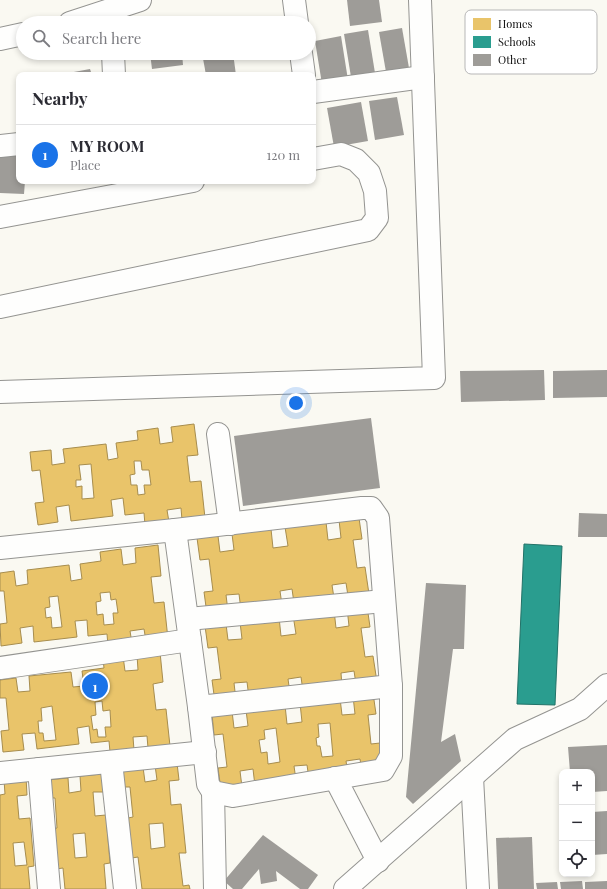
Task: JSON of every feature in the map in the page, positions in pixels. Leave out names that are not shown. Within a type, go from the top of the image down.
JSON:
[{"type":"street","points":[[112,16],[140,0]]},
{"type":"street","points":[[294,0],[296,16]]},
{"type":"street","points":[[0,392],[434,378],[420,0]]},
{"type":"street","points":[[0,39],[16,36]]},
{"type":"street","points":[[113,60],[114,72]]},
{"type":"street","points":[[302,60],[304,72]]},
{"type":"street","points":[[316,92],[423,77]]},
{"type":"street","points":[[0,146],[16,144]]},
{"type":"street","points":[[0,307],[368,230],[377,218],[375,191],[369,173],[356,160],[341,154],[316,158]]},
{"type":"street","points":[[0,217],[177,184]]},
{"type":"street","points":[[218,434],[230,524]]},
{"type":"street","points":[[0,548],[372,508],[378,518],[391,686],[391,756],[388,763],[382,770],[233,796],[212,792]]},
{"type":"street","points":[[176,530],[208,784],[212,792],[216,889]]},
{"type":"street","points":[[188,619],[384,601]]},
{"type":"street","points":[[0,668],[190,640]]},
{"type":"street","points":[[345,889],[515,740],[580,709],[607,684]]},
{"type":"street","points":[[198,707],[391,686]]},
{"type":"street","points":[[0,773],[205,752]]},
{"type":"street","points":[[111,762],[125,889]]},
{"type":"street","points":[[39,769],[49,889]]},
{"type":"street","points":[[472,777],[478,889]]},
{"type":"street","points":[[335,778],[378,860]]},
{"type":"building: Homes","points":[[194,424],[198,455],[187,456],[190,482],[201,481],[205,518],[182,520],[181,508],[167,510],[169,522],[145,525],[144,513],[125,515],[123,498],[111,500],[113,516],[71,521],[69,505],[56,507],[58,522],[38,525],[35,503],[44,502],[40,470],[32,471],[30,452],[51,450],[52,465],[65,463],[63,449],[106,444],[108,460],[118,458],[116,443],[138,440],[137,431],[158,428],[160,444],[173,442],[171,427]],"holes":[[[134,461],[141,461],[142,470],[149,470],[151,485],[144,485],[145,494],[138,495],[137,485],[131,485],[130,475],[135,474]],[[91,464],[94,498],[82,499],[82,486],[76,487],[76,480],[81,480],[79,465]]]},
{"type":"building: Homes","points":[[359,518],[362,539],[353,540],[357,568],[365,567],[369,594],[348,596],[346,583],[332,585],[334,598],[294,603],[292,589],[280,591],[282,605],[241,610],[239,594],[226,595],[228,611],[207,614],[204,592],[213,591],[209,559],[200,560],[197,538],[218,536],[220,552],[234,550],[232,534],[271,529],[273,548],[288,546],[285,527],[326,522],[328,540],[341,538],[339,520]]},
{"type":"building: Homes","points":[[158,545],[161,576],[151,577],[154,603],[164,602],[168,639],[146,641],[144,629],[130,631],[132,643],[108,646],[107,634],[88,636],[87,620],[75,621],[77,637],[34,642],[33,626],[20,628],[22,643],[1,646],[0,624],[7,623],[4,591],[0,591],[0,573],[14,571],[16,586],[28,584],[27,570],[69,565],[71,581],[82,579],[80,564],[101,561],[100,552],[121,549],[123,565],[136,563],[135,548]],"holes":[[[110,592],[111,600],[116,599],[118,613],[113,613],[114,624],[104,625],[103,614],[97,615],[96,602],[101,601],[100,593]],[[58,596],[62,627],[52,628],[51,617],[46,618],[45,608],[50,607],[49,597]]]},
{"type":"building: Homes","points":[[367,606],[370,627],[361,628],[365,657],[373,656],[377,682],[356,684],[354,671],[341,673],[342,686],[303,691],[301,677],[288,679],[290,693],[249,698],[247,682],[234,683],[236,700],[215,702],[212,680],[221,679],[217,647],[208,648],[205,626],[226,624],[228,640],[242,639],[240,622],[279,617],[281,636],[296,634],[293,615],[334,610],[336,628],[349,626],[347,608]]},
{"type":"building: Homes","points":[[160,652],[163,682],[153,684],[156,710],[166,709],[170,746],[148,748],[147,736],[133,737],[134,750],[110,752],[109,741],[91,743],[89,726],[77,728],[79,744],[37,749],[35,733],[22,734],[24,750],[3,752],[1,731],[9,730],[6,698],[0,698],[0,680],[16,678],[18,692],[30,691],[29,676],[71,672],[73,687],[84,686],[82,671],[104,668],[103,659],[123,656],[125,671],[138,670],[137,655]],"holes":[[[102,701],[103,711],[110,710],[111,727],[105,727],[106,737],[98,737],[97,729],[93,730],[91,716],[96,715],[95,702]],[[52,706],[56,740],[44,741],[43,733],[39,733],[38,721],[42,721],[41,708]]]},
{"type":"building: Homes","points":[[373,693],[376,714],[368,715],[371,744],[380,743],[381,769],[362,772],[360,759],[346,761],[348,774],[309,779],[307,765],[294,766],[296,780],[255,786],[253,769],[240,771],[242,787],[221,790],[218,768],[227,767],[223,734],[214,735],[212,714],[232,711],[234,728],[248,726],[246,710],[285,705],[287,724],[302,722],[300,703],[340,698],[342,715],[355,714],[353,696]],"holes":[[[330,723],[333,756],[322,757],[320,746],[317,746],[316,738],[319,737],[318,724]],[[276,728],[280,762],[268,764],[267,752],[261,753],[259,740],[265,739],[264,730]]]},
{"type":"building: Homes","points":[[177,763],[179,780],[169,781],[171,805],[181,804],[186,853],[179,853],[183,886],[189,885],[190,889],[142,889],[138,857],[132,858],[128,818],[133,817],[130,787],[124,787],[123,769],[143,767],[145,782],[157,780],[155,765]],"holes":[[[163,823],[165,847],[151,849],[149,824]]]},
{"type":"building: Homes","points":[[102,774],[104,792],[93,792],[95,816],[106,815],[110,863],[104,864],[106,889],[65,889],[63,868],[56,869],[52,829],[57,828],[55,798],[49,798],[47,780],[68,778],[69,793],[81,791],[80,776]],"holes":[[[85,833],[87,857],[75,858],[73,834]]]},
{"type":"building: Homes","points":[[26,777],[27,795],[17,796],[19,819],[30,818],[34,866],[28,867],[30,889],[0,889],[0,795],[5,794],[4,780]],"holes":[[[24,842],[27,865],[15,866],[13,843]]]},
{"type":"building: Schools","points":[[524,544],[562,546],[555,705],[517,704]]},
{"type":"building: Other","points":[[347,0],[379,0],[382,22],[350,26]]},
{"type":"building: Other","points":[[402,28],[409,68],[386,72],[379,32]]},
{"type":"building: Other","points":[[368,30],[375,73],[351,77],[344,34]]},
{"type":"building: Other","points":[[341,36],[348,80],[322,84],[316,41]]},
{"type":"building: Other","points":[[151,60],[183,60],[183,65],[152,69]]},
{"type":"building: Other","points":[[203,60],[234,60],[236,72],[205,72]]},
{"type":"building: Other","points":[[90,69],[91,72],[74,72]]},
{"type":"building: Other","points":[[397,97],[404,135],[375,140],[369,101]]},
{"type":"building: Other","points":[[361,102],[368,141],[334,147],[327,108]]},
{"type":"building: Other","points":[[0,154],[16,154],[16,184],[25,184],[24,194],[0,193]]},
{"type":"building: Other","points":[[544,370],[545,400],[461,402],[460,371]]},
{"type":"building: Other","points":[[607,370],[607,397],[553,398],[553,371]]},
{"type":"building: Other","points":[[371,418],[380,488],[243,506],[234,436]]},
{"type":"building: Other","points":[[579,513],[607,514],[607,537],[578,537]]},
{"type":"building: Other","points":[[426,583],[466,585],[464,649],[453,649],[441,742],[455,734],[461,761],[413,804],[406,797]]},
{"type":"building: Other","points":[[607,745],[607,791],[595,792],[595,769],[570,769],[568,747]]},
{"type":"building: Other","points":[[607,811],[607,854],[595,855],[595,812]]},
{"type":"building: Other","points":[[263,835],[318,875],[308,889],[300,889],[276,871],[277,881],[261,884],[259,869],[242,889],[233,889],[224,881]]},
{"type":"building: Other","points":[[532,837],[534,889],[498,889],[496,838]]},
{"type":"building: Other","points":[[582,881],[583,889],[561,889],[560,882]]},
{"type":"building: Other","points":[[607,881],[607,889],[585,889],[585,882]]},
{"type":"building: Other","points":[[557,882],[558,889],[537,889],[536,883]]},
{"type":"place","name":"MY ROOM","points":[[95,686]]}]
